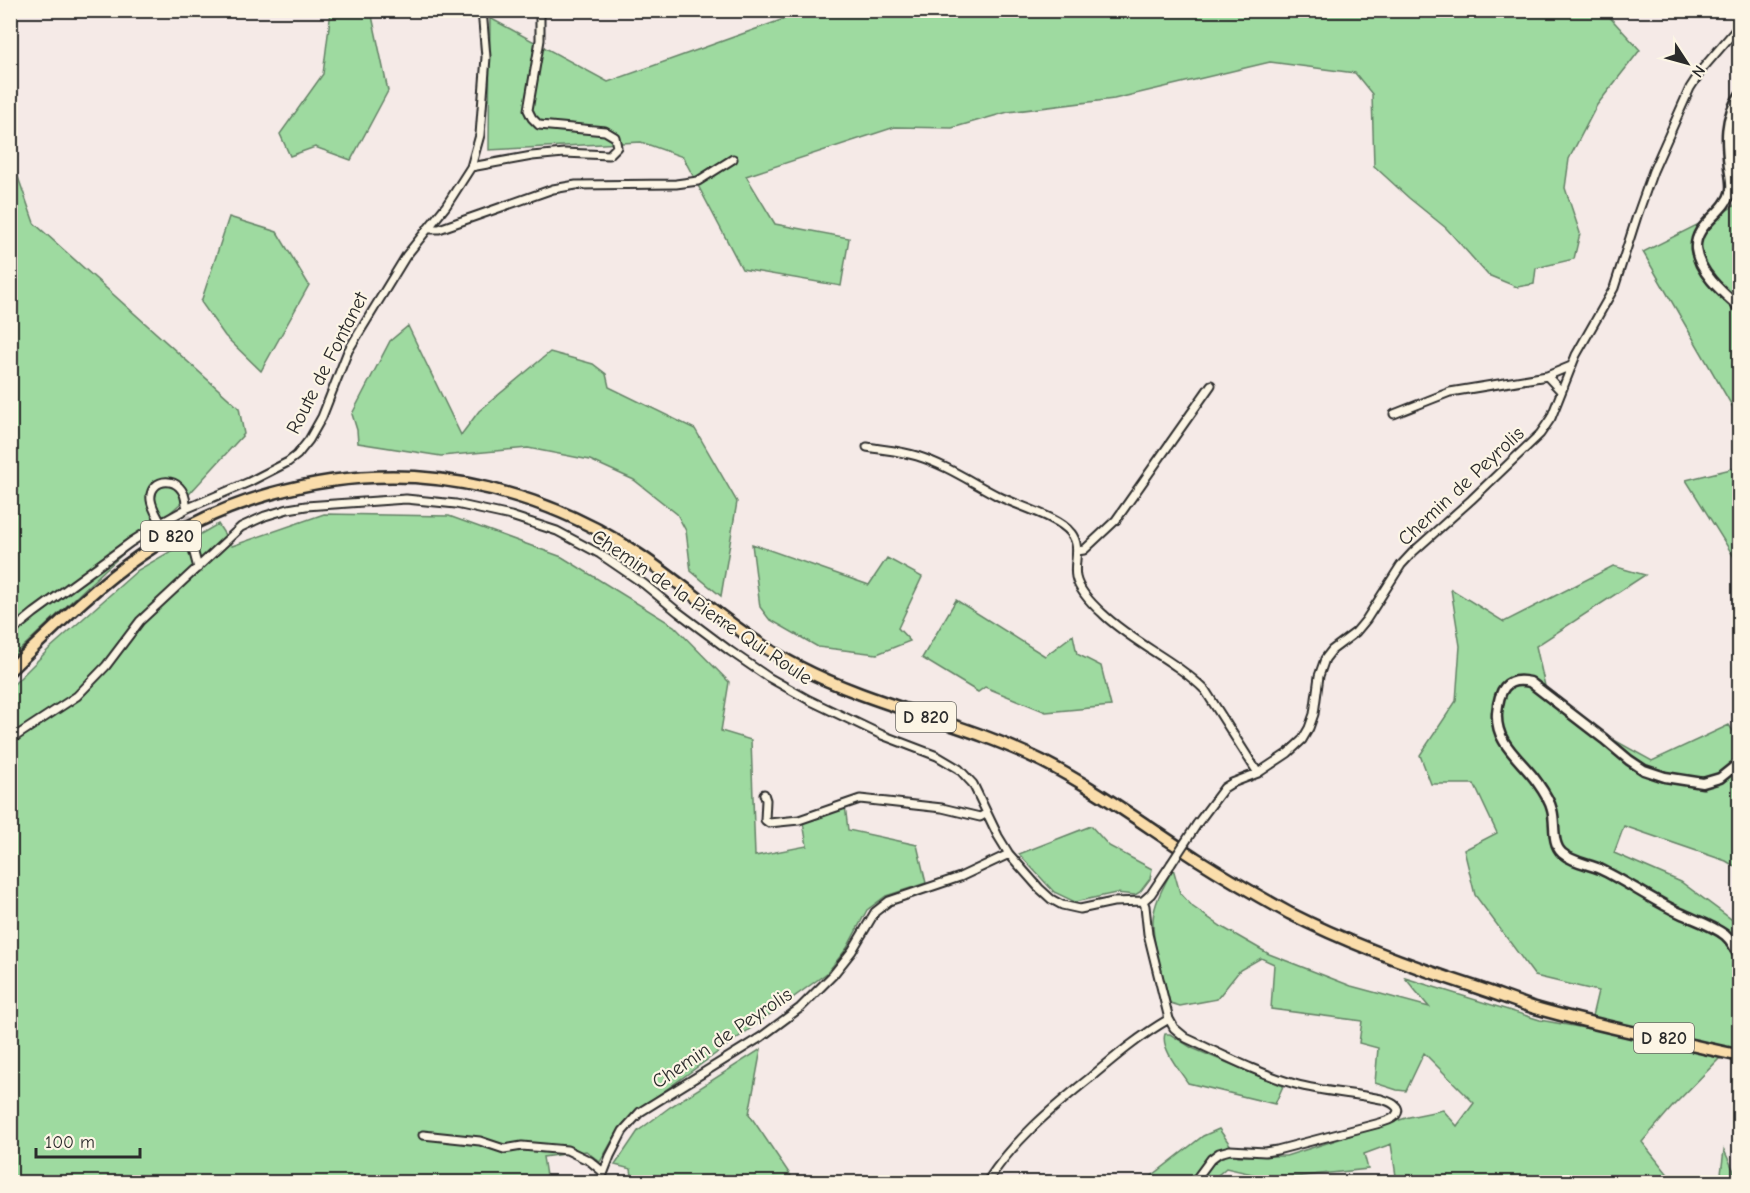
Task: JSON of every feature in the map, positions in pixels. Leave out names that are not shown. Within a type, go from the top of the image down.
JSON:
[{"type":"main road","name":"D 820","points":[[10,670],[101,586],[139,556],[173,534],[210,516],[288,489],[328,481],[370,477],[416,477],[462,483],[506,493],[552,508],[595,528],[637,553],[726,620],[796,666],[852,692],[1000,743],[1038,759],[1075,779],[1207,865],[1286,911],[1333,934],[1384,956],[1532,1007],[1740,1049]]},
{"type":"main road","name":"D 820","points":[[1590,1017],[1740,1056]]},
{"type":"street","name":"Route de Fontanet","points":[[10,636],[34,613],[161,522],[288,462],[309,440],[348,351],[406,256],[446,206],[471,167],[480,135],[486,57],[482,10]]},
{"type":"street","points":[[471,167],[564,153],[609,155],[617,147],[615,137],[605,131],[539,125],[532,118],[528,110],[540,40],[540,10]]},
{"type":"street","name":"Chemin de Peyrolis","points":[[1143,901],[1151,894],[1197,824],[1224,788],[1258,772],[1288,753],[1302,740],[1314,714],[1319,676],[1325,659],[1332,650],[1356,632],[1366,620],[1401,565],[1533,442],[1551,418],[1571,366],[1614,288],[1653,171],[1690,88],[1703,68],[1740,25]]},
{"type":"street","points":[[1740,95],[1732,108],[1726,139],[1731,190],[1727,201],[1721,210],[1709,220],[1696,243],[1700,262],[1711,279],[1740,308]]},
{"type":"street","points":[[427,229],[439,229],[553,189],[576,185],[676,184],[698,181],[733,159]]},
{"type":"street","points":[[1394,414],[1450,392],[1547,376],[1571,366]]},
{"type":"street","points":[[1547,376],[1561,391]]},
{"type":"street","points":[[1077,551],[1084,550],[1116,520],[1211,385]]},
{"type":"street","points":[[867,447],[915,455],[944,466],[1007,501],[1056,521],[1071,533],[1077,547],[1076,577],[1080,588],[1103,614],[1194,679],[1205,690],[1258,772]]},
{"type":"street","points":[[161,522],[151,501],[151,493],[156,486],[163,482],[176,484],[186,498],[186,504]]},
{"type":"street","name":"Chemin de la Pierre Qui Roule","points":[[10,740],[77,696],[106,666],[140,621],[241,527],[288,508],[406,499],[456,504],[511,516],[557,531],[600,554],[644,584],[730,651],[768,677],[809,700],[882,735],[937,756],[959,769],[973,784],[1010,854]]},
{"type":"street","points":[[190,538],[198,568]]},
{"type":"street","points":[[1740,762],[1720,778],[1703,783],[1665,777],[1644,770],[1629,760],[1530,682],[1513,680],[1499,699],[1497,718],[1500,735],[1506,747],[1539,784],[1552,808],[1557,847],[1563,854],[1599,869],[1679,913],[1718,930],[1732,942],[1740,958]]},
{"type":"street","points":[[764,794],[765,820],[769,823],[799,820],[860,799],[942,807],[980,817],[987,813]]},
{"type":"street","points":[[1010,854],[1039,888],[1062,906],[1080,909],[1113,902],[1143,901],[1148,934],[1169,1019],[1174,1028],[1185,1038],[1272,1077],[1318,1090],[1384,1100],[1394,1104],[1397,1108],[1395,1118],[1288,1147],[1265,1152],[1230,1150],[1219,1153],[1211,1159],[1194,1182]]},
{"type":"street","name":"Chemin de Peyrolis","points":[[600,1182],[623,1131],[640,1112],[751,1042],[800,1008],[846,959],[875,912],[889,901],[960,877],[1010,854]]},
{"type":"street","points":[[987,1182],[1013,1147],[1052,1109],[1130,1045],[1169,1019]]},
{"type":"street","points":[[423,1135],[480,1141],[504,1149],[522,1146],[567,1150],[590,1161],[603,1172]]},
{"type":"green space","points":[[809,10],[1604,11],[1640,50],[1597,105],[1569,159],[1565,188],[1580,233],[1574,259],[1536,268],[1534,284],[1517,287],[1488,275],[1446,228],[1374,166],[1372,94],[1355,73],[1270,62],[1114,99],[1008,112],[952,128],[895,127],[746,176],[775,224],[849,238],[841,286],[742,269],[683,157],[641,142],[489,150],[490,18],[608,82]]},
{"type":"green space","points":[[331,11],[371,11],[388,91],[351,160],[315,147],[290,156],[280,134],[323,74]]},
{"type":"green space","points":[[1739,106],[1739,418],[1643,252],[1733,207],[1738,196],[1738,183],[1732,126]]},
{"type":"green space","points":[[10,154],[34,223],[239,408],[244,434],[181,503],[11,658]]},
{"type":"green space","points":[[229,217],[277,232],[309,285],[261,371],[225,336],[201,302]]},
{"type":"green space","points":[[408,326],[461,435],[479,411],[550,352],[593,364],[606,374],[609,387],[695,429],[737,502],[721,596],[691,571],[686,531],[677,514],[634,480],[590,460],[528,448],[441,456],[358,443],[352,414],[390,341]]},
{"type":"green space","points":[[1740,467],[1739,565],[1686,480]]},
{"type":"green space","points":[[324,514],[449,516],[562,557],[674,626],[729,682],[721,731],[751,740],[755,856],[807,846],[803,822],[845,805],[848,830],[917,845],[926,883],[886,896],[867,910],[847,948],[827,973],[638,1110],[619,1129],[600,1162],[586,1151],[543,1157],[547,1182],[11,1182],[11,687],[49,649],[138,570],[218,524],[232,546]]},
{"type":"green space","points":[[752,544],[869,585],[887,558],[922,577],[898,628],[910,641],[877,654],[818,647],[769,619],[760,607]]},
{"type":"green space","points":[[1613,566],[1645,575],[1536,646],[1549,704],[1652,761],[1729,725],[1739,740],[1739,869],[1726,861],[1624,826],[1614,853],[1681,882],[1739,925],[1739,1055],[1719,1059],[1642,1142],[1674,1182],[1397,1182],[1391,1144],[1364,1154],[1368,1169],[1274,1179],[1226,1168],[1210,1182],[1144,1182],[1203,1136],[1219,1129],[1238,1156],[1286,1156],[1409,1117],[1443,1110],[1457,1126],[1474,1103],[1424,1053],[1406,1091],[1375,1083],[1378,1048],[1359,1043],[1362,1021],[1271,1009],[1274,964],[1261,958],[1240,970],[1217,999],[1180,1006],[1170,1003],[1156,950],[1153,920],[1163,887],[1173,868],[1180,893],[1193,907],[1222,927],[1269,954],[1351,986],[1429,1007],[1405,978],[1540,1020],[1589,1029],[1598,991],[1535,976],[1475,895],[1464,850],[1497,833],[1474,784],[1431,784],[1420,755],[1456,701],[1460,646],[1451,589],[1504,622]]},
{"type":"green space","points":[[956,600],[1045,656],[1073,635],[1077,654],[1101,666],[1111,706],[1046,712],[985,687],[978,692],[922,658]]},
{"type":"green space","points":[[1091,826],[1109,846],[1152,869],[1150,879],[1140,892],[1135,895],[1116,893],[1075,902],[1054,892],[1019,854]]},
{"type":"green space","points":[[1165,1034],[1170,1034],[1192,1048],[1283,1086],[1275,1104],[1188,1083],[1168,1052],[1164,1039]]},
{"type":"green space","points":[[761,1049],[749,1114],[795,1182],[633,1182],[631,1169],[615,1165],[638,1131],[670,1107]]},
{"type":"green space","points":[[1724,1150],[1739,1182],[1720,1182]]},
{"type":"tunnel","points":[[186,505],[190,538]]}]
